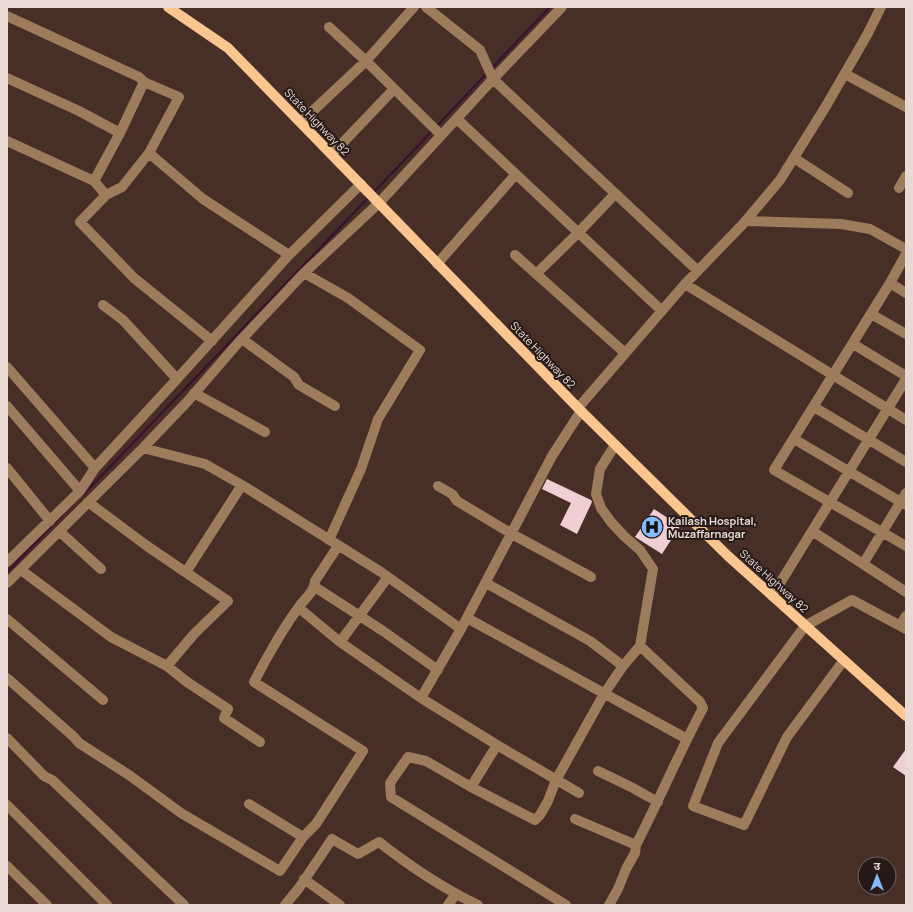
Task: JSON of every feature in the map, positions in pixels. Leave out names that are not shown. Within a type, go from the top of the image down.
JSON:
[{"type":"main road","name":"State Highway 82","points":[[168,7],[228,48],[615,445],[728,556],[906,716]]},
{"type":"street","points":[[301,122],[366,61],[414,7]]},
{"type":"street","points":[[426,7],[480,50],[491,73],[615,194],[698,271]]},
{"type":"street","points":[[7,584],[143,448],[242,339],[437,131],[457,119],[491,73],[562,7]]},
{"type":"street","points":[[421,698],[486,583],[552,456],[580,410],[625,353],[685,284],[746,221],[780,180],[845,74],[881,7]]},
{"type":"street","points":[[7,16],[139,77],[144,82],[179,97],[148,153],[122,188],[106,195],[80,222],[134,278],[212,341]]},
{"type":"street","points":[[329,27],[437,131]]},
{"type":"street","points":[[845,74],[906,107]]},
{"type":"street","points":[[7,78],[79,111],[120,133]]},
{"type":"street","points":[[94,181],[120,133],[144,82]]},
{"type":"street","points":[[332,154],[394,89]]},
{"type":"street","points":[[457,119],[662,311]]},
{"type":"street","points":[[7,141],[94,181],[106,195]]},
{"type":"street","points":[[148,153],[203,199],[290,255]]},
{"type":"street","points":[[794,158],[848,193]]},
{"type":"street","points":[[437,264],[516,174]]},
{"type":"street","points":[[899,188],[906,176]]},
{"type":"street","points":[[7,562],[80,491],[95,468],[290,255],[361,184]]},
{"type":"street","points":[[536,274],[615,194]]},
{"type":"street","points":[[746,221],[841,224],[870,229],[906,249]]},
{"type":"street","points":[[906,254],[853,344],[774,470],[906,546]]},
{"type":"street","points":[[515,255],[625,353]]},
{"type":"street","points":[[304,273],[348,298],[420,350],[378,419],[361,469],[329,540]]},
{"type":"street","points":[[890,283],[906,293]]},
{"type":"street","points":[[685,284],[906,420]]},
{"type":"street","points":[[103,305],[123,320],[177,379]]},
{"type":"street","points":[[871,314],[906,334]]},
{"type":"street","points":[[242,339],[294,377],[299,385],[335,406]]},
{"type":"street","points":[[772,596],[888,410],[906,377],[853,344]]},
{"type":"street","points":[[7,367],[95,468]]},
{"type":"street","points":[[194,393],[265,432]]},
{"type":"street","points":[[7,406],[80,491]]},
{"type":"street","points":[[814,407],[906,462]]},
{"type":"street","points":[[794,439],[849,471],[904,500],[864,564]]},
{"type":"street","points":[[566,905],[391,797],[390,783],[408,757],[426,761],[471,787],[535,820],[540,815],[548,801],[556,780],[604,694],[623,666],[640,646],[653,569],[640,550],[611,522],[601,508],[596,494],[600,469],[615,445]]},
{"type":"street","points":[[143,448],[205,464],[242,485],[388,577],[461,629]]},
{"type":"street","points":[[7,468],[50,521]]},
{"type":"street","points":[[186,572],[242,485]]},
{"type":"street","points":[[438,486],[452,494],[457,501],[512,534],[590,577]]},
{"type":"street","points":[[88,502],[147,546],[228,602],[194,634],[167,666]]},
{"type":"street","points":[[59,531],[101,569]]},
{"type":"street","points":[[812,531],[906,592]]},
{"type":"street","points":[[7,678],[74,736],[79,743],[129,775],[181,813],[280,871],[303,837],[316,824],[363,751],[254,682],[268,655],[298,608],[315,587],[315,581],[338,546]]},
{"type":"street","points":[[21,570],[111,637],[167,666],[187,682],[228,709],[224,718],[260,742]]},
{"type":"street","points":[[340,642],[388,577]]},
{"type":"street","points":[[486,583],[590,641],[623,666]]},
{"type":"street","points":[[315,587],[438,670]]},
{"type":"street","points":[[844,660],[787,737],[744,825],[693,806],[718,743],[805,626],[852,600],[903,627],[906,616]]},
{"type":"street","points":[[298,608],[340,642],[421,698],[579,793]]},
{"type":"street","points":[[467,618],[687,739]]},
{"type":"street","points":[[7,619],[103,700]]},
{"type":"street","points":[[609,905],[635,853],[636,845],[703,708],[700,702],[640,646]]},
{"type":"street","points":[[7,738],[44,776],[52,780],[184,905]]},
{"type":"street","points":[[471,787],[497,745]]},
{"type":"street","points":[[598,771],[658,802]]},
{"type":"street","points":[[249,804],[303,837]]},
{"type":"street","points":[[7,805],[107,905]]},
{"type":"street","points":[[575,819],[636,845]]},
{"type":"street","points":[[285,905],[332,839],[358,854],[378,842],[412,868],[478,905]]},
{"type":"street","points":[[7,866],[47,905]]},
{"type":"street","points":[[304,879],[340,905]]},
{"type":"street","points":[[448,905],[456,894]]},
{"type":"building","points":[[547,479],[591,500],[592,502],[577,534],[560,525],[571,503],[542,489]]},
{"type":"building","points":[[654,509],[680,526],[662,554],[635,537]]},
{"type":"building","points":[[906,749],[906,776],[893,767]]},
{"type":"waterway","points":[[491,69],[550,7]]},
{"type":"waterway","points":[[436,127],[487,73]]},
{"type":"waterway","points":[[372,194],[432,131]]},
{"type":"waterway","points":[[83,495],[369,197]]},
{"type":"waterway","points":[[7,572],[73,504]]},
{"type":"place","name":"Kailash Hospital, Muzaffarnagar","points":[[652,527]]}]
